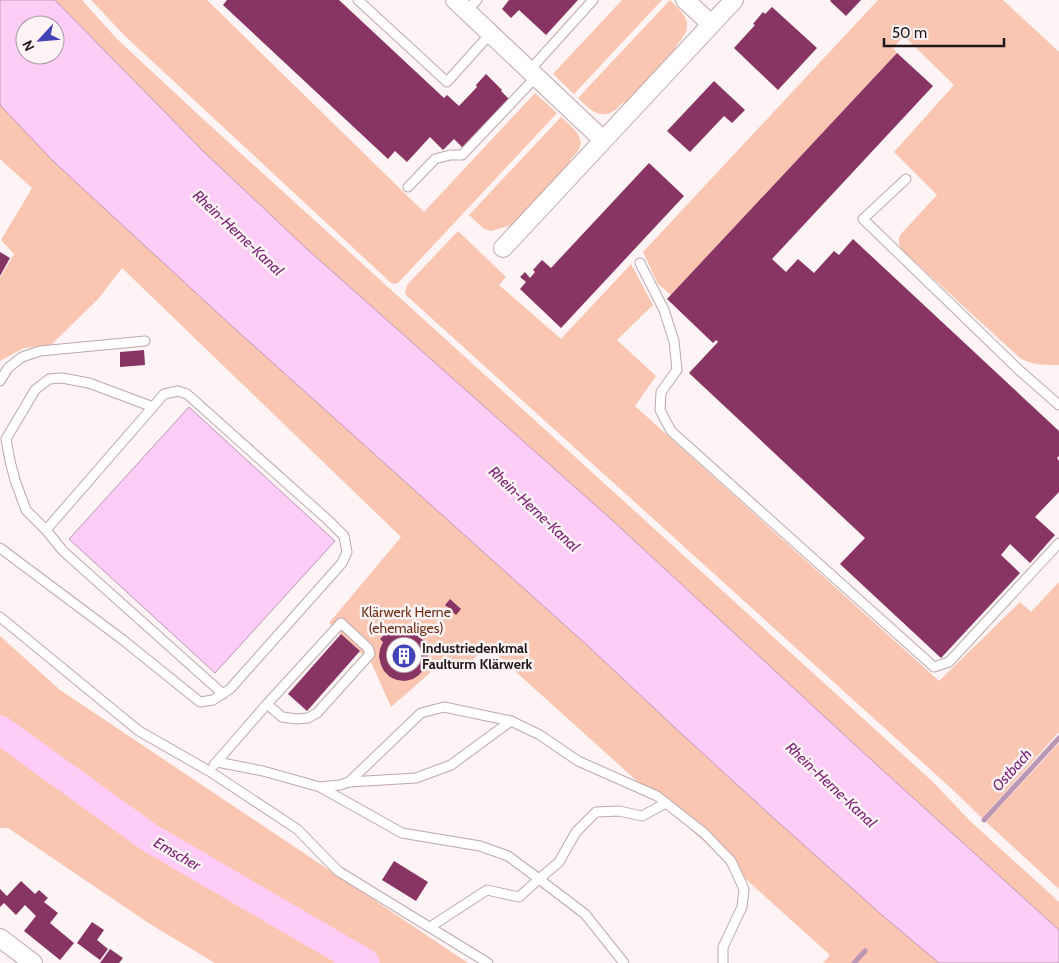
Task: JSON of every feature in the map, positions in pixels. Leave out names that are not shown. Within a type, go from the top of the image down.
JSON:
[{"type":"street","points":[[685,0],[711,24]]},
{"type":"street","points":[[503,248],[734,0]]},
{"type":"street","points":[[466,4],[490,34],[604,140]]},
{"type":"street","points":[[0,938],[33,963]]},
{"type":"lane","points":[[408,187],[435,159],[450,155],[462,155],[533,74],[593,0]]},
{"type":"lane","points":[[364,2],[446,82],[490,34]]},
{"type":"lane","points":[[906,179],[863,219],[1019,370],[1059,405]]},
{"type":"lane","points":[[640,263],[664,310],[674,341],[677,370],[661,392],[660,410],[672,431],[934,667],[949,662],[1059,543]]},
{"type":"lane","points":[[0,382],[8,368],[22,357],[40,351],[145,341]]},
{"type":"lane","points":[[153,407],[89,383],[62,378],[49,379],[35,390],[6,439],[10,461],[26,510],[63,551],[223,694]]},
{"type":"lane","points":[[0,548],[123,640],[200,702],[213,700],[230,689],[342,563],[347,552],[344,536],[187,394],[178,392],[164,394],[46,530]]},
{"type":"lane","points":[[0,617],[139,731],[209,771],[297,829],[338,870],[488,963]]},
{"type":"lane","points":[[209,771],[267,704],[341,623],[368,648],[370,654],[317,713],[308,718],[282,717],[267,704]]},
{"type":"lane","points":[[349,782],[421,713],[444,707],[511,720],[540,735],[578,761],[658,796],[704,833],[731,861],[744,889],[742,906],[723,947],[723,963]]},
{"type":"lane","points":[[320,786],[340,785],[349,782],[416,778],[451,765],[511,720]]},
{"type":"lane","points":[[217,762],[263,771],[320,786],[402,833],[480,846],[508,856],[585,914],[624,963]]},
{"type":"lane","points":[[430,927],[487,890],[519,897],[559,862],[576,832],[596,812],[619,811],[642,816],[666,803]]},
{"type":"green space","points":[[55,0],[82,0],[117,39],[203,119],[933,782],[970,821],[1059,902],[1059,930],[612,520],[307,249],[205,153]]},
{"type":"green space","points":[[91,0],[207,0],[424,212],[535,93],[557,113],[398,283],[394,284],[125,36]]},
{"type":"green space","points":[[622,0],[662,0],[574,94],[553,74]]},
{"type":"green space","points":[[670,0],[682,13],[687,22],[686,32],[675,48],[677,51],[628,104],[624,102],[610,113],[604,114],[599,114],[590,109],[578,98]]},
{"type":"green space","points":[[878,0],[1003,0],[1059,52],[1059,365],[1044,365],[1020,358],[901,249],[900,235],[937,195],[894,152],[954,85],[904,36],[893,48],[897,53],[671,295],[658,284],[643,252]]},
{"type":"green space","name":"Klärwerk Herne (ehemaliges)","points":[[0,105],[54,162],[233,327],[589,647],[768,813],[883,916],[939,963],[823,963],[830,955],[486,645],[464,670],[448,657],[391,707],[371,662],[329,623],[401,537],[122,268],[99,298],[51,345],[24,348],[0,361],[0,278],[14,254],[1,240],[32,188],[0,159]]},
{"type":"green space","points":[[561,117],[575,130],[581,142],[577,152],[570,160],[572,163],[512,225],[491,231],[484,229],[469,215]]},
{"type":"green space","points":[[458,231],[506,277],[499,285],[561,339],[631,264],[653,305],[617,340],[656,376],[635,406],[939,681],[1020,602],[1031,612],[1059,582],[1059,732],[982,818],[407,296],[405,293],[407,285]]},
{"type":"green space","points":[[0,636],[60,690],[468,963],[215,963],[150,924],[8,828],[0,828]]},
{"type":"green space","points":[[1059,743],[1059,889],[986,822]]},
{"type":"water","name":"Rhein-Herne-Kanal","points":[[0,0],[55,0],[205,153],[307,249],[612,520],[1059,930],[1059,963],[939,963],[883,916],[768,813],[589,647],[233,327],[54,162],[0,105]]},
{"type":"water","points":[[189,407],[335,541],[215,673],[69,539]]},
{"type":"building","points":[[227,0],[339,0],[444,98],[447,95],[459,106],[477,87],[476,85],[486,74],[509,99],[463,148],[454,139],[443,150],[430,137],[407,162],[395,151],[388,159],[223,5]]},
{"type":"building","points":[[509,0],[578,0],[546,35],[519,10],[511,18],[502,9]]},
{"type":"building","points":[[831,0],[861,0],[846,16]]},
{"type":"building","points":[[772,7],[817,48],[778,90],[734,48],[755,25],[753,24],[763,12],[765,14]]},
{"type":"building","points":[[897,53],[933,86],[772,259],[786,272],[798,259],[814,273],[834,251],[839,255],[853,239],[1059,431],[1059,456],[1057,458],[1059,461],[1059,492],[1035,517],[1055,535],[1030,563],[1010,544],[1001,555],[1020,573],[941,658],[840,564],[865,538],[689,373],[718,342],[716,340],[713,343],[667,299]]},
{"type":"building","points":[[714,81],[745,110],[732,123],[724,116],[690,152],[667,131]]},
{"type":"building","points":[[649,163],[684,196],[561,328],[520,289],[526,282],[520,277],[525,272],[530,278],[535,272],[533,270],[542,260],[551,268]]},
{"type":"building","points":[[0,252],[10,258],[0,276]]},
{"type":"building","points":[[144,350],[145,365],[120,367],[120,352]]},
{"type":"building","points":[[450,599],[461,609],[456,615],[445,605]]},
{"type":"building","name":"Industriedenkmal Faulturm Klärwerk","points":[[402,631],[417,635],[423,640],[428,654],[428,662],[419,675],[405,681],[390,677],[384,671],[379,657],[383,642],[380,639],[387,632],[389,635]]},
{"type":"building","points":[[341,634],[360,651],[307,711],[288,694]]},
{"type":"building","points":[[394,861],[428,882],[416,901],[382,880]]},
{"type":"building","points":[[21,881],[35,894],[39,890],[48,898],[44,902],[58,913],[50,923],[74,943],[60,960],[24,931],[36,916],[25,905],[16,915],[4,903],[0,907],[0,889],[7,896]]},
{"type":"building","points":[[92,922],[104,930],[97,940],[108,949],[100,960],[77,943]]},
{"type":"building","points":[[110,949],[123,958],[119,963],[100,963]]},
{"type":"waterway","name":"Emscher","points":[[0,730],[150,838],[365,963]]},
{"type":"waterway","name":"Ostbach","points":[[984,820],[1059,738]]},
{"type":"waterway","name":"Ostbach","points":[[854,963],[865,951]]},
{"type":"place","name":"Industriedenkmal Faulturm Klärwerk","points":[[404,656]]}]
